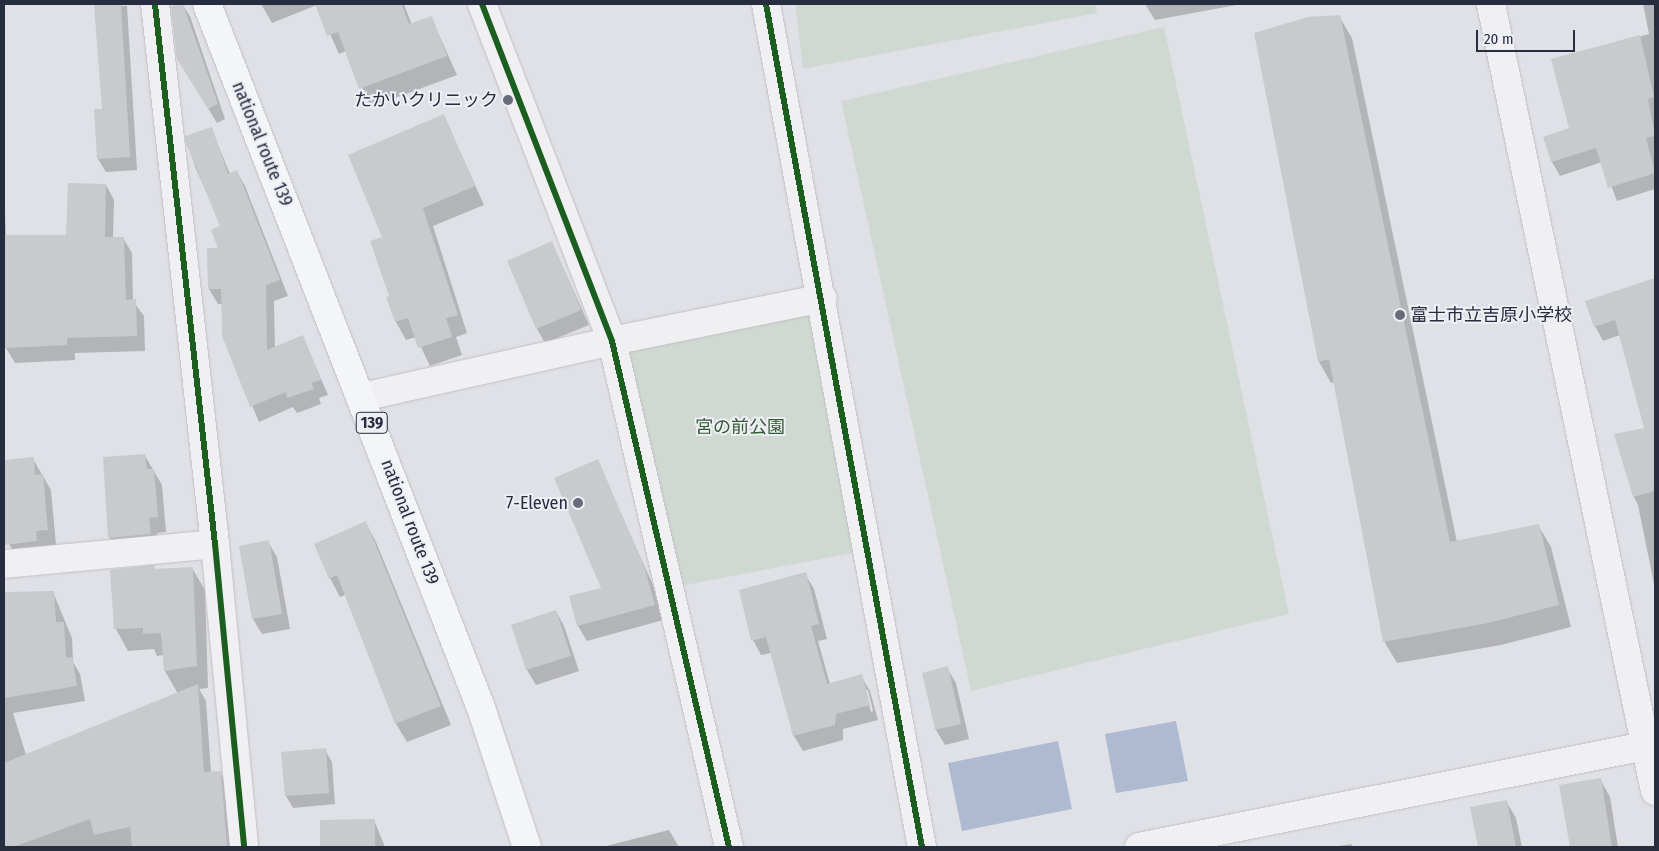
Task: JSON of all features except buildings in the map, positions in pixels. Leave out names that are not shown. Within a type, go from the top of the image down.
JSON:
[{"type":"highway","name":"national route 139","points":[[207,4],[362,397],[481,708],[527,847]]},
{"type":"street","points":[[155,4],[215,544],[244,847]]},
{"type":"street","points":[[482,4],[612,341],[729,847]]},
{"type":"street","points":[[766,4],[823,298],[922,847]]},
{"type":"street","points":[[1491,4],[1650,745],[1655,790]]},
{"type":"street","points":[[362,397],[612,341],[823,298]]},
{"type":"street","points":[[4,564],[215,544]]},
{"type":"street","points":[[1139,847],[1650,745]]},
{"type":"green space","points":[[795,4],[1096,4],[1097,13],[803,69]]},
{"type":"green space","points":[[1164,27],[1289,614],[971,691],[841,101]]},
{"type":"green space","name":"宮の前公園","points":[[814,310],[868,550],[680,586],[620,346]]},
{"type":"water","points":[[1176,721],[1188,781],[1116,793],[1105,734]]},
{"type":"water","points":[[1058,741],[1072,809],[962,831],[948,763]]},
{"type":"cycle path","points":[[155,4],[215,544],[244,847]]},
{"type":"cycle path","points":[[482,4],[612,341],[729,847]]},
{"type":"cycle path","points":[[766,4],[922,847]]},
{"type":"place","name":"たかいクリニック","points":[[508,100]]},
{"type":"place","name":"富士市立吉原小学校","points":[[1400,315]]},
{"type":"place","name":"7-Eleven","points":[[578,503]]}]
